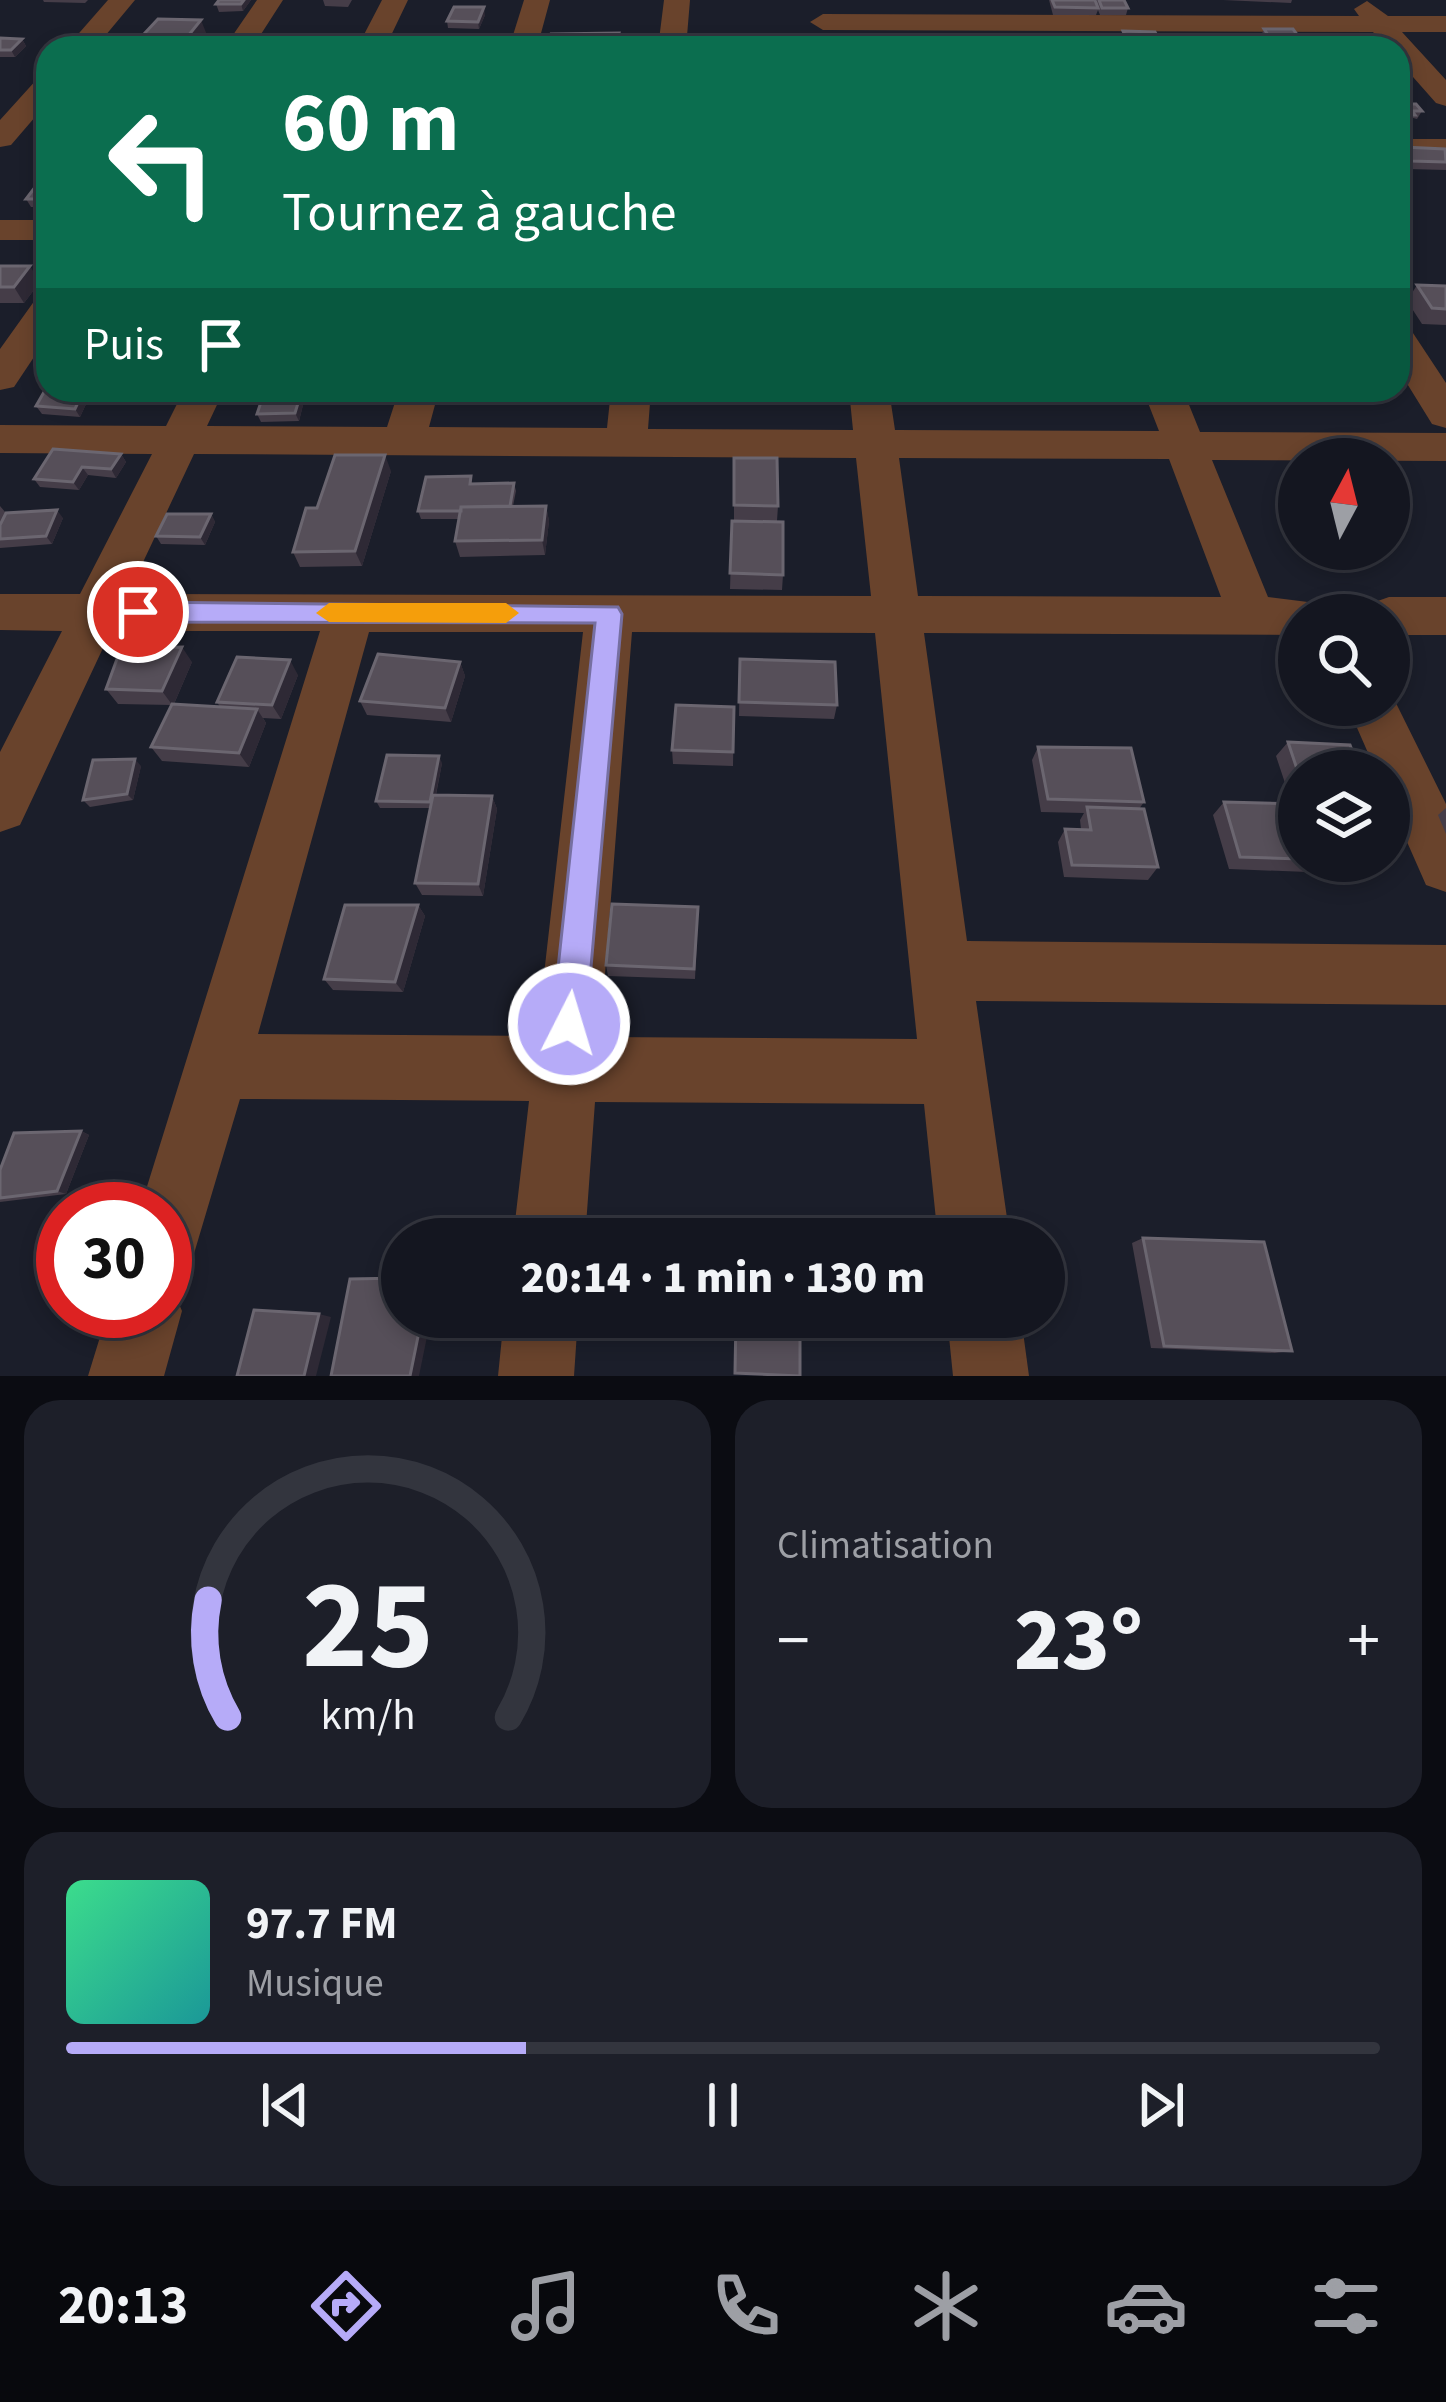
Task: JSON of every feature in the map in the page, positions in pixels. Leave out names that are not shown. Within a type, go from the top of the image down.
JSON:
[{"type":"street","points":[[90,36],[122,0]]},
{"type":"street","points":[[246,36],[270,0]]},
{"type":"street","points":[[377,36],[394,0]]},
{"type":"street","points":[[527,36],[537,0]]},
{"type":"street","points":[[674,36],[676,0]]},
{"type":"street","points":[[1359,0],[1391,36]]},
{"type":"street","points":[[823,23],[1018,24],[1194,12],[1446,24]]},
{"type":"street","points":[[1410,57],[1446,97]]},
{"type":"street","points":[[11,141],[36,102]]},
{"type":"street","points":[[1410,148],[1446,148]]},
{"type":"street","points":[[0,230],[36,230]]},
{"type":"street","points":[[0,378],[36,326]]},
{"type":"street","points":[[1410,357],[1446,415]]},
{"type":"street","points":[[0,808],[198,402]]},
{"type":"street","points":[[404,441],[415,402]]},
{"type":"street","points":[[626,442],[630,402]]},
{"type":"street","points":[[0,612],[1276,616],[1184,445],[1167,402]]},
{"type":"street","points":[[0,439],[626,442],[872,417],[1184,445],[1446,447]]},
{"type":"street","points":[[872,417],[971,1218]]},
{"type":"street","points":[[183,1182],[350,613]]},
{"type":"street","points":[[551,1218],[609,614]]},
{"type":"street","points":[[1410,616],[1446,616]]},
{"type":"street","points":[[1382,726],[1446,866]]},
{"type":"street","points":[[941,971],[1446,975]]},
{"type":"street","points":[[217,1066],[953,1072]]},
{"type":"street","points":[[126,1376],[137,1338]]},
{"type":"street","points":[[536,1376],[539,1338]]},
{"type":"street","points":[[986,1338],[991,1376]]},
{"type":"building","points":[[219,0],[244,0],[216,4]]},
{"type":"building","points":[[1052,0],[1095,0],[1098,8],[1055,7]]},
{"type":"building","points":[[1099,0],[1124,0],[1128,8],[1102,8]]},
{"type":"building","points":[[454,7],[484,7],[478,22],[447,21]]},
{"type":"building","points":[[158,19],[201,20],[188,36],[143,35]]},
{"type":"building","points":[[1264,29],[1293,29],[1298,36],[1269,36]]},
{"type":"building","points":[[1123,31],[1155,32],[1157,36],[1125,36]]},
{"type":"building","points":[[619,33],[618,36],[551,34]]},
{"type":"building","points":[[0,38],[22,39],[11,50],[0,50]]},
{"type":"building","points":[[1410,147],[1445,149],[1446,162],[1411,161]]},
{"type":"building","points":[[0,266],[30,266],[14,287],[0,287]]},
{"type":"building","points":[[1417,285],[1446,286],[1446,309],[1432,308]]},
{"type":"building","points":[[38,402],[78,402],[75,409],[36,406]]},
{"type":"building","points":[[261,402],[298,402],[295,413],[257,414]]},
{"type":"building","points":[[53,449],[121,454],[111,469],[82,467],[73,482],[34,479]]},
{"type":"building","points":[[335,455],[385,455],[355,551],[293,552],[306,508],[317,508]]},
{"type":"building","points":[[734,458],[777,458],[778,506],[734,505]]},
{"type":"building","points":[[471,476],[470,484],[514,483],[510,506],[418,511],[426,477]]},
{"type":"building","points":[[546,506],[542,540],[455,541],[461,507]]},
{"type":"building","points":[[57,510],[46,536],[0,539],[6,513]]},
{"type":"building","points":[[167,514],[211,514],[200,537],[156,536]]},
{"type":"building","points":[[732,521],[783,522],[783,575],[730,573]]},
{"type":"building","points":[[182,647],[162,691],[106,689],[121,648]]},
{"type":"building","points":[[378,654],[460,662],[445,708],[360,701]]},
{"type":"building","points":[[237,657],[290,660],[272,705],[217,702]]},
{"type":"building","points":[[740,659],[835,662],[837,705],[739,702]]},
{"type":"building","points":[[172,704],[257,709],[239,753],[151,747]]},
{"type":"building","points":[[676,705],[734,707],[733,752],[672,750]]},
{"type":"building","points":[[1288,742],[1350,745],[1352,750],[1291,750]]},
{"type":"building","points":[[1038,747],[1131,748],[1144,802],[1048,799]]},
{"type":"building","points":[[387,755],[439,756],[430,802],[376,801]]},
{"type":"building","points":[[135,759],[127,794],[83,800],[93,760]]},
{"type":"building","points":[[433,795],[492,796],[478,884],[415,883]]},
{"type":"building","points":[[1224,802],[1278,803],[1278,858],[1240,857]]},
{"type":"building","points":[[1087,807],[1144,809],[1158,867],[1072,865],[1065,829],[1091,830]]},
{"type":"building","points":[[612,904],[698,907],[694,969],[606,965]]},
{"type":"building","points":[[345,905],[418,905],[395,982],[324,979]]},
{"type":"building","points":[[81,1131],[61,1182],[36,1182],[36,1194],[0,1198],[0,1170],[14,1133]]},
{"type":"building","points":[[1143,1238],[1264,1242],[1292,1351],[1164,1346]]},
{"type":"building","points":[[381,1278],[381,1338],[418,1338],[410,1376],[331,1376],[350,1279]]},
{"type":"building","points":[[254,1310],[319,1314],[304,1376],[237,1376]]},
{"type":"building","points":[[736,1338],[800,1338],[800,1376],[735,1373]]},
{"type":"slow traffic","points":[[329,613],[506,613]]},
{"type":"route","points":[[138,612],[609,614],[569,1024]]}]
